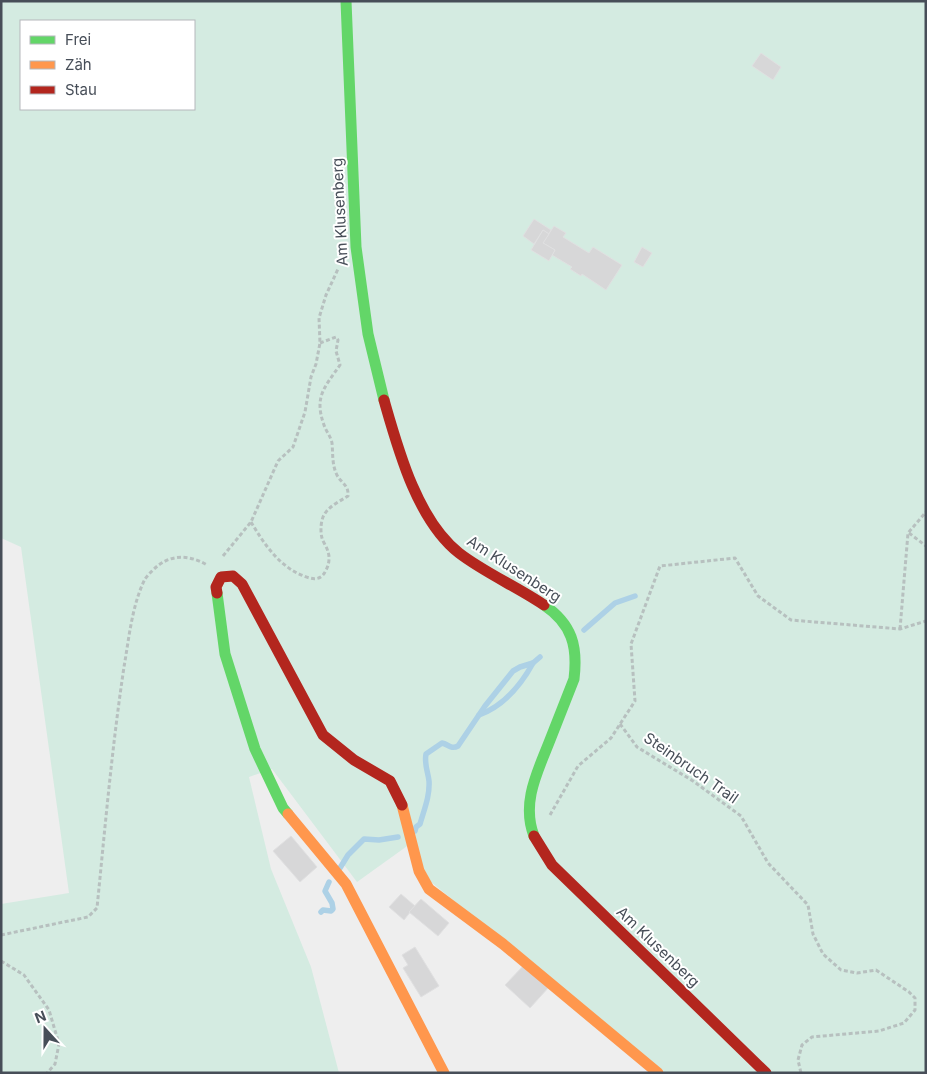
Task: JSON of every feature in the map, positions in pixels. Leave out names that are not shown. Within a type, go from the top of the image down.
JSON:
[{"type":"street","name":"Am Klusenberg","points":[[346,1],[356,247],[360,286],[375,369],[401,455],[426,515],[440,535],[457,551],[540,602],[557,615],[564,622],[574,642],[576,665],[574,679],[532,786],[528,804],[530,829],[535,841],[552,864],[766,1073]]},
{"type":"street","points":[[444,1073],[346,884],[283,808],[255,750],[225,654],[216,587],[221,577],[232,576],[242,584],[323,735],[354,760],[390,781],[402,805],[419,871],[429,889],[503,944],[658,1073]]},
{"type":"path","points":[[213,568],[251,522],[278,461],[293,447],[305,412],[311,377],[316,364],[320,343],[319,318],[326,295],[344,257],[356,247]]},
{"type":"path","points":[[251,522],[273,554],[288,568],[308,578],[318,579],[324,576],[328,566],[329,553],[322,537],[324,515],[330,507],[348,496],[348,490],[337,476],[332,457],[332,442],[319,410],[321,395],[340,365],[336,351],[338,340],[336,337],[320,343]]},
{"type":"path","points":[[900,629],[908,533],[926,512]]},
{"type":"path","points":[[908,533],[926,546]]},
{"type":"path","points":[[1,935],[88,917],[97,908],[119,704],[130,631],[137,600],[146,577],[161,562],[176,557],[195,558],[213,568],[221,577]]},
{"type":"path","points":[[535,841],[578,766],[611,738],[635,701],[631,644],[660,566],[735,558],[758,596],[791,620],[900,629],[926,621]]},
{"type":"path","name":"Steinbruch Trail","points":[[620,724],[637,747],[693,781],[741,816],[768,863],[808,905],[813,934],[822,954],[841,970],[857,974],[876,970],[915,998],[915,1010],[904,1023],[879,1031],[812,1037],[802,1045],[798,1060],[801,1073]]},
{"type":"path","points":[[1,961],[24,974],[49,1010],[59,1044],[55,1064],[47,1073]]},
{"type":"green space","points":[[1,1],[926,1],[926,1073],[665,1073],[431,882],[410,844],[357,882],[272,769],[249,777],[271,869],[311,967],[339,1073],[1,1073],[1,904],[69,893],[21,547],[1,538]]},
{"type":"building","points":[[761,53],[781,67],[773,80],[752,66]]},
{"type":"building","points":[[534,219],[551,230],[549,234],[543,230],[534,244],[523,236]]},
{"type":"building","points":[[554,226],[566,233],[563,237],[589,253],[593,247],[622,265],[606,290],[582,274],[581,276],[570,269],[572,267],[552,255],[555,250],[543,243]]},
{"type":"building","points":[[543,230],[549,234],[543,243],[555,250],[549,261],[531,250]]},
{"type":"building","points":[[642,247],[652,253],[643,267],[634,262]]},
{"type":"building","points":[[291,836],[317,867],[300,882],[273,851]]},
{"type":"building","points":[[401,894],[415,906],[404,920],[389,907]]},
{"type":"building","points":[[421,899],[449,923],[438,936],[409,912]]},
{"type":"building","points":[[415,947],[439,986],[421,997],[403,968],[408,965],[402,955]]},
{"type":"building","points":[[525,964],[549,987],[530,1008],[505,985]]},
{"type":"waterway","points":[[584,630],[615,603],[635,596]]},
{"type":"waterway","points":[[415,831],[416,827],[420,824],[429,792],[426,754],[442,743],[451,747],[458,746],[485,706],[513,671],[533,663],[540,657]]},
{"type":"waterway","points":[[479,715],[496,706],[511,694],[533,663]]},
{"type":"waterway","points":[[340,868],[348,855],[364,839],[379,840],[398,837]]},
{"type":"waterway","points":[[321,912],[333,909],[332,903],[325,891],[329,882]]},
{"type":"traffic: fast","points":[[346,1],[356,247],[368,334],[384,400]]},
{"type":"traffic: fast","points":[[217,593],[225,654],[255,749],[283,808],[288,814]]},
{"type":"traffic: fast","points":[[534,836],[530,823],[530,799],[536,775],[574,679],[575,667],[574,646],[567,628],[544,605]]},
{"type":"traffic: slow","points":[[402,805],[419,871],[429,889],[503,944],[658,1073]]},
{"type":"traffic: slow","points":[[288,814],[346,884],[444,1073]]},
{"type":"traffic: jam","points":[[384,400],[411,482],[421,503],[444,539],[469,560],[544,605]]},
{"type":"traffic: jam","points":[[217,593],[216,587],[221,577],[233,576],[242,584],[323,735],[354,760],[390,781],[402,805]]},
{"type":"traffic: jam","points":[[534,836],[552,865],[766,1073]]}]
